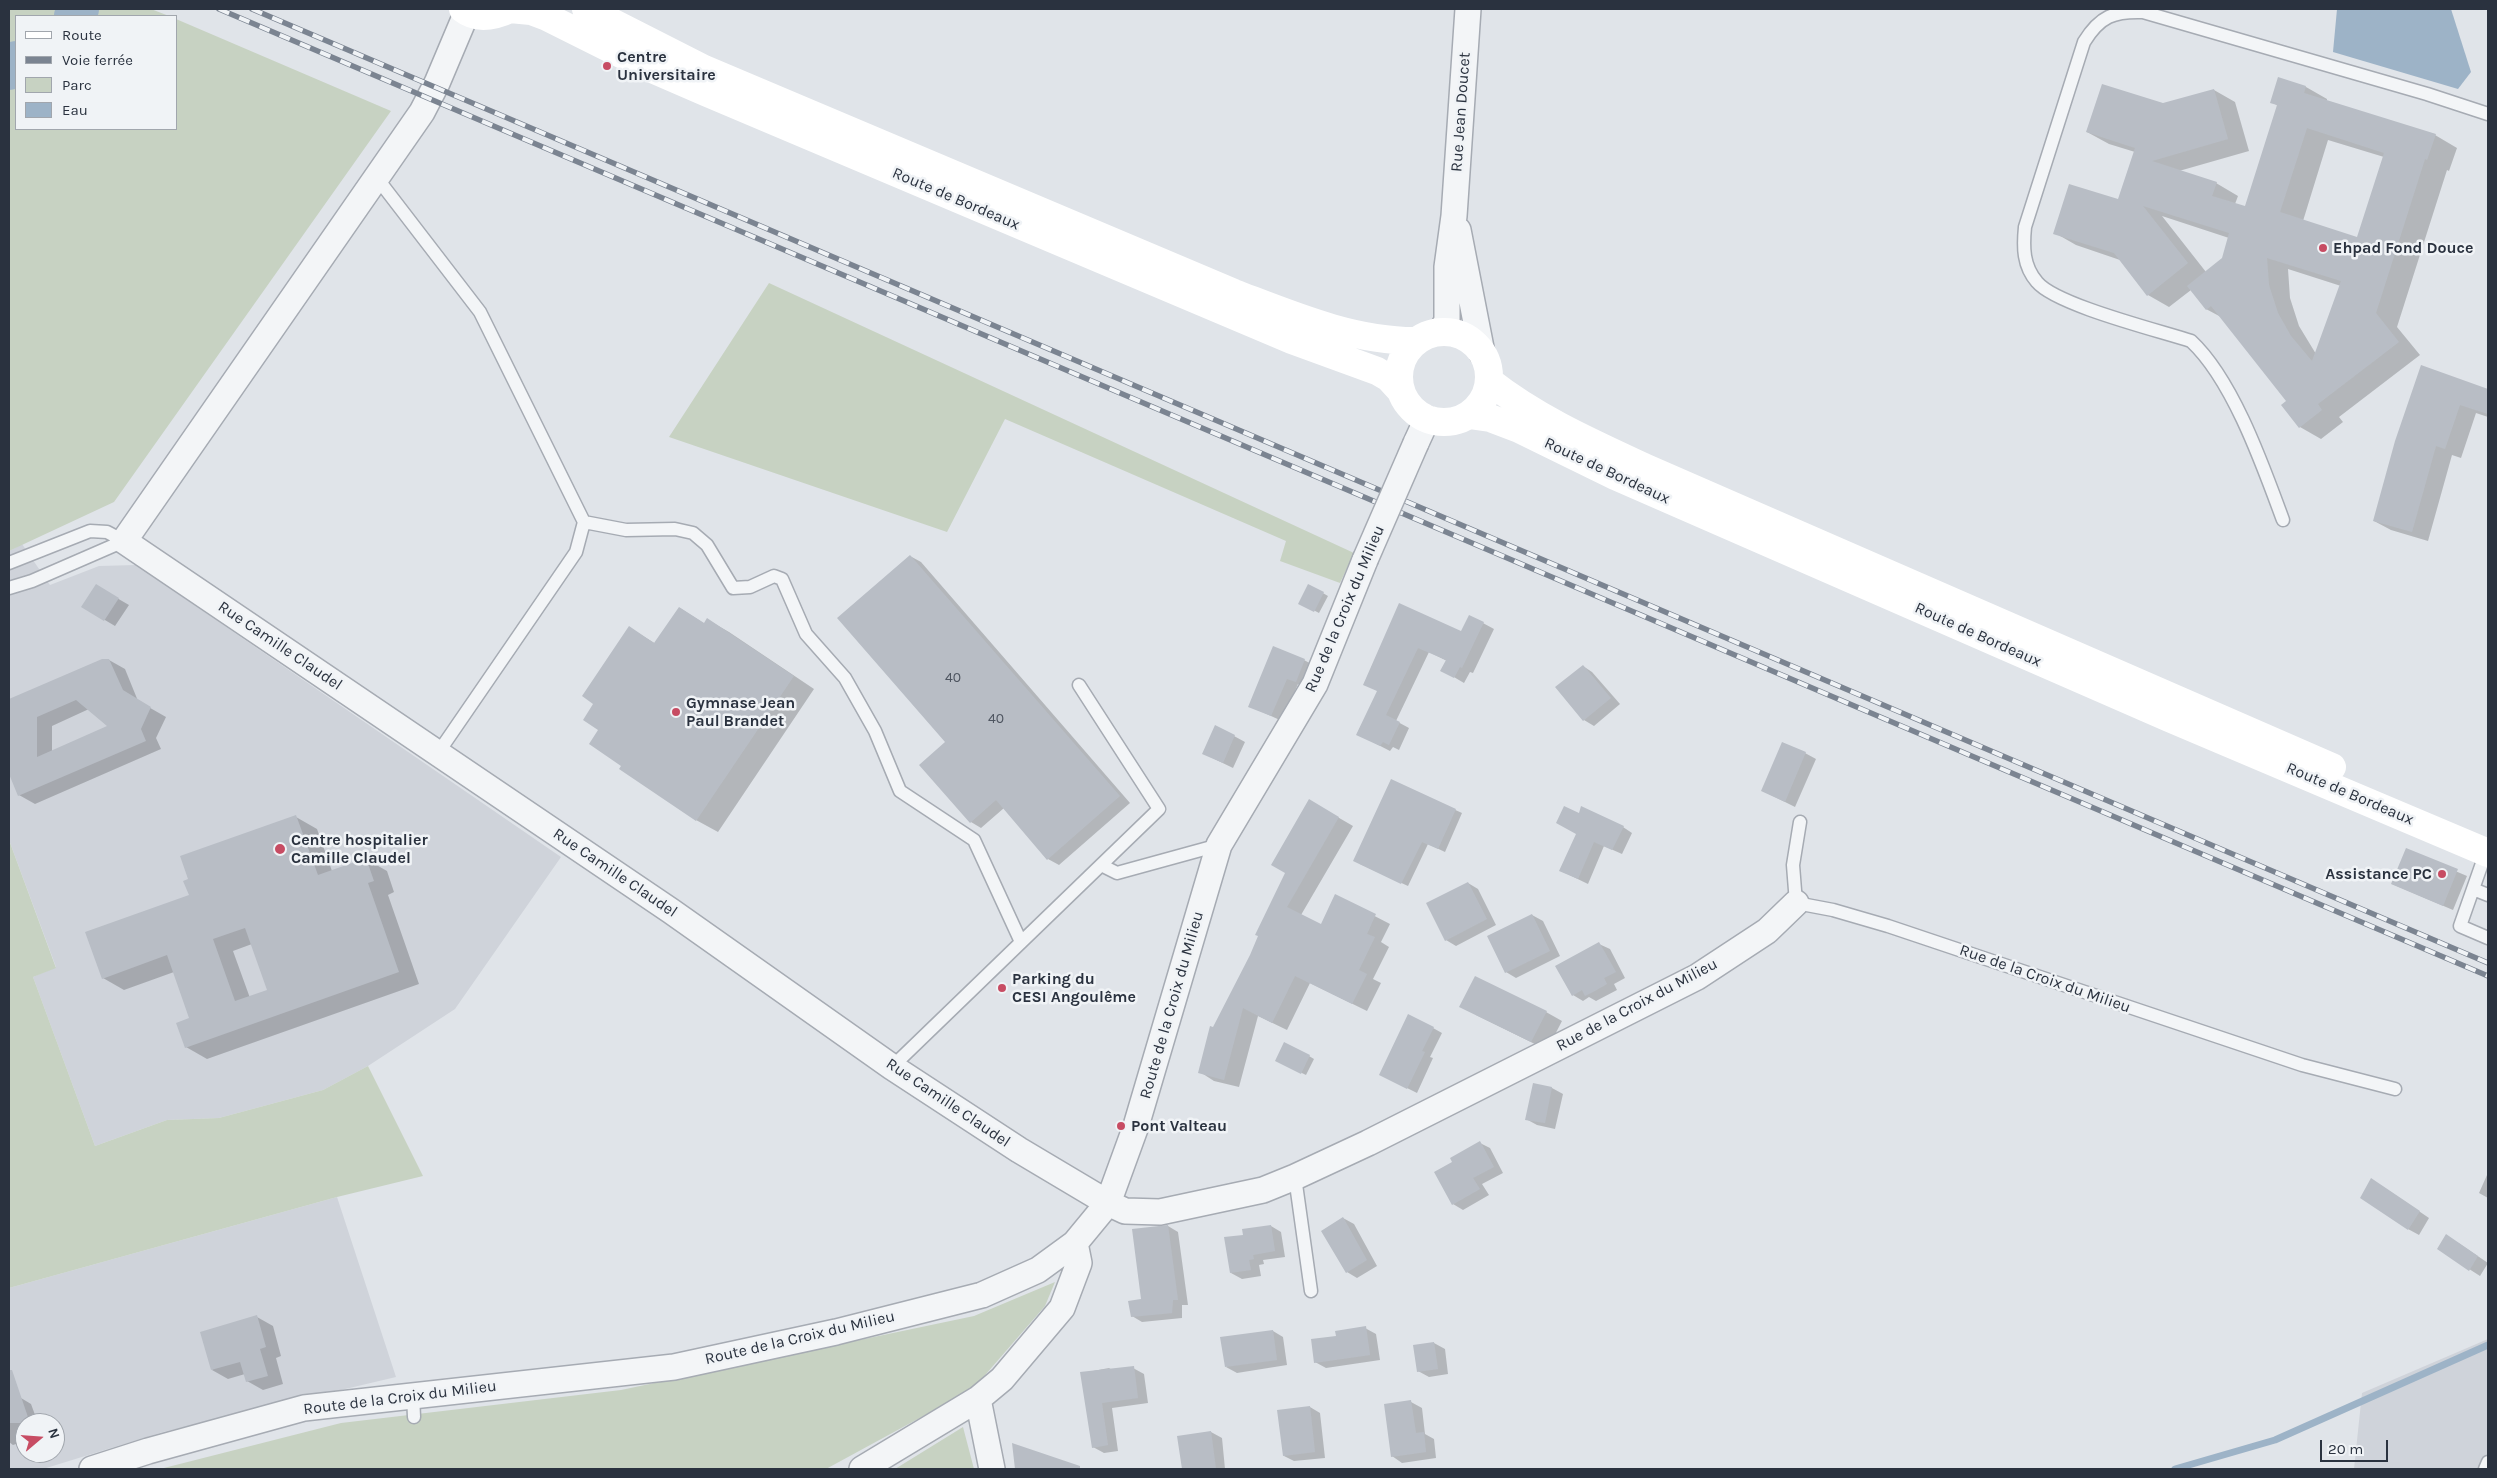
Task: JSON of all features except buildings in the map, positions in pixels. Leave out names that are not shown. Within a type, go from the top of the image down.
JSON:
[{"type":"main road","name":"Route de Bordeaux","points":[[510,9],[531,11],[547,17],[645,66],[705,92],[1292,340],[1377,371],[1389,378],[1400,390]]},
{"type":"main road","points":[[465,10],[481,16],[496,15],[510,9]]},
{"type":"main road","name":"Route de Bordeaux","points":[[586,9],[704,68],[1234,293],[1305,320],[1363,336],[1393,341],[1415,341]]},
{"type":"main road","points":[[1441,331],[1465,336],[1482,353],[1488,366],[1489,380],[1486,394],[1479,406],[1469,415],[1455,421],[1441,422],[1427,419],[1415,412],[1406,402],[1400,390],[1398,376],[1400,363],[1406,351],[1415,341],[1427,334],[1441,331]]},
{"type":"main road","name":"Route de Bordeaux","points":[[1489,380],[1513,400],[1566,430],[1644,467],[2487,847]]},
{"type":"main road","name":"Route de Bordeaux","points":[[1469,415],[1490,418],[1519,429],[1615,476],[2160,714],[2487,847]]},
{"type":"street","name":"Rue Jean Doucet","points":[[1441,331],[1447,321],[1447,268],[1454,216],[1468,9]]},
{"type":"street","points":[[124,541],[422,112],[437,83],[465,10]]},
{"type":"street","name":"Rue Jean Doucet","points":[[1454,216],[1482,353]]},
{"type":"street","name":"Rue de la Croix du Milieu","points":[[1219,845],[1315,684],[1365,560],[1427,419]]},
{"type":"street","name":"Rue Camille Claudel","points":[[124,541],[671,911],[892,1066],[1019,1150],[1108,1203]]},
{"type":"street","name":"Route de la Croix du Milieu","points":[[92,1469],[148,1451],[304,1408],[413,1406],[674,1366],[836,1332],[982,1295],[1038,1270],[1075,1243],[1108,1203],[1136,1126],[1219,845]]},
{"type":"street","name":"Rue de la Croix du Milieu","points":[[1108,1203],[1126,1211],[1160,1212],[1263,1190],[1295,1177],[1368,1143],[1696,977],[1767,931],[1796,903]]},
{"type":"street","points":[[862,1469],[978,1399],[1002,1379],[1062,1308],[1079,1263],[1075,1243]]},
{"type":"street","points":[[978,1399],[992,1469]]},
{"type":"lane","points":[[2283,520],[2262,461],[2225,387],[2204,353],[2191,341],[2049,294],[2036,282],[2027,267],[2023,248],[2025,227],[2084,42],[2092,29],[2108,16],[2126,11],[2144,12],[2427,94],[2488,114]]},
{"type":"lane","points":[[377,178],[480,312],[584,522],[576,552],[438,754]]},
{"type":"lane","points":[[584,522],[626,530],[675,529],[693,533],[707,545],[734,588],[750,587],[774,576],[782,579],[806,634],[845,678],[875,731],[900,791],[974,840],[1021,942]]},
{"type":"lane","points":[[9,563],[90,532],[106,532],[124,541]]},
{"type":"lane","points":[[9,588],[32,581],[124,541]]},
{"type":"lane","points":[[892,1066],[1159,809],[1079,685]]},
{"type":"lane","points":[[1796,903],[1793,865],[1800,822]]},
{"type":"lane","points":[[1101,865],[1117,873],[1219,845]]},
{"type":"lane","points":[[2487,847],[2460,926],[2488,938]]},
{"type":"lane","points":[[2473,889],[2488,895]]},
{"type":"lane","name":"Rue de la Croix du Milieu","points":[[1796,903],[1833,910],[1888,926],[2302,1065],[2395,1089]]},
{"type":"lane","points":[[1295,1177],[1311,1291]]},
{"type":"lane","points":[[2485,1469],[2488,1462]]},
{"type":"shaded area","name":"Centre hospitalier Camille Claudel","points":[[22,544],[50,585],[99,566],[136,565],[561,857],[455,1009],[368,1066],[323,1090],[219,1118],[167,1120],[95,1146],[33,977],[56,967],[9,840],[9,551]]},
{"type":"shaded area","points":[[337,1197],[396,1377],[163,1432],[65,1462],[65,1413],[15,1413],[15,1463],[62,1463],[43,1469],[9,1469],[9,1288]]},
{"type":"shaded area","points":[[2488,1339],[2488,1469],[2354,1469],[2362,1393]]},
{"type":"green space","points":[[9,9],[151,9],[166,15],[15,15],[15,130],[178,130],[178,20],[391,111],[114,502],[9,551]]},
{"type":"green space","points":[[769,283],[1354,553],[1340,583],[1280,561],[1286,541],[1005,419],[947,532],[669,437]]},
{"type":"green space","points":[[9,840],[56,968],[33,977],[95,1146],[167,1120],[219,1118],[323,1090],[368,1066],[423,1176],[337,1197],[9,1288]]},
{"type":"green space","points":[[1055,1282],[1045,1306],[973,1389],[826,1469],[160,1469],[341,1423],[621,1390],[974,1316]]},
{"type":"green space","points":[[963,1427],[974,1469],[895,1469]]},
{"type":"water","points":[[2337,9],[2451,9],[2471,72],[2458,89],[2333,52]]},
{"type":"waterway","points":[[75,15],[79,9]]},
{"type":"waterway","points":[[9,70],[15,62]]},
{"type":"waterway","points":[[2175,1469],[2275,1440],[2488,1345]]},
{"type":"railway","points":[[219,9],[2488,976]]},
{"type":"railway","points":[[252,9],[2488,963]]},
{"type":"place","name":"Centre Universitaire","points":[[607,66]]},
{"type":"place","name":"Ehpad Fond Douce","points":[[2323,248]]},
{"type":"place","name":"Gymnase Jean Paul Brandet","points":[[676,712]]},
{"type":"place","name":"Centre hospitalier Camille Claudel","points":[[280,849]]},
{"type":"place","name":"Assistance PC","points":[[2442,874]]},
{"type":"place","name":"Parking du CESI Angoulême","points":[[1002,988]]},
{"type":"place","name":"Pont Valteau","points":[[1121,1126]]}]
